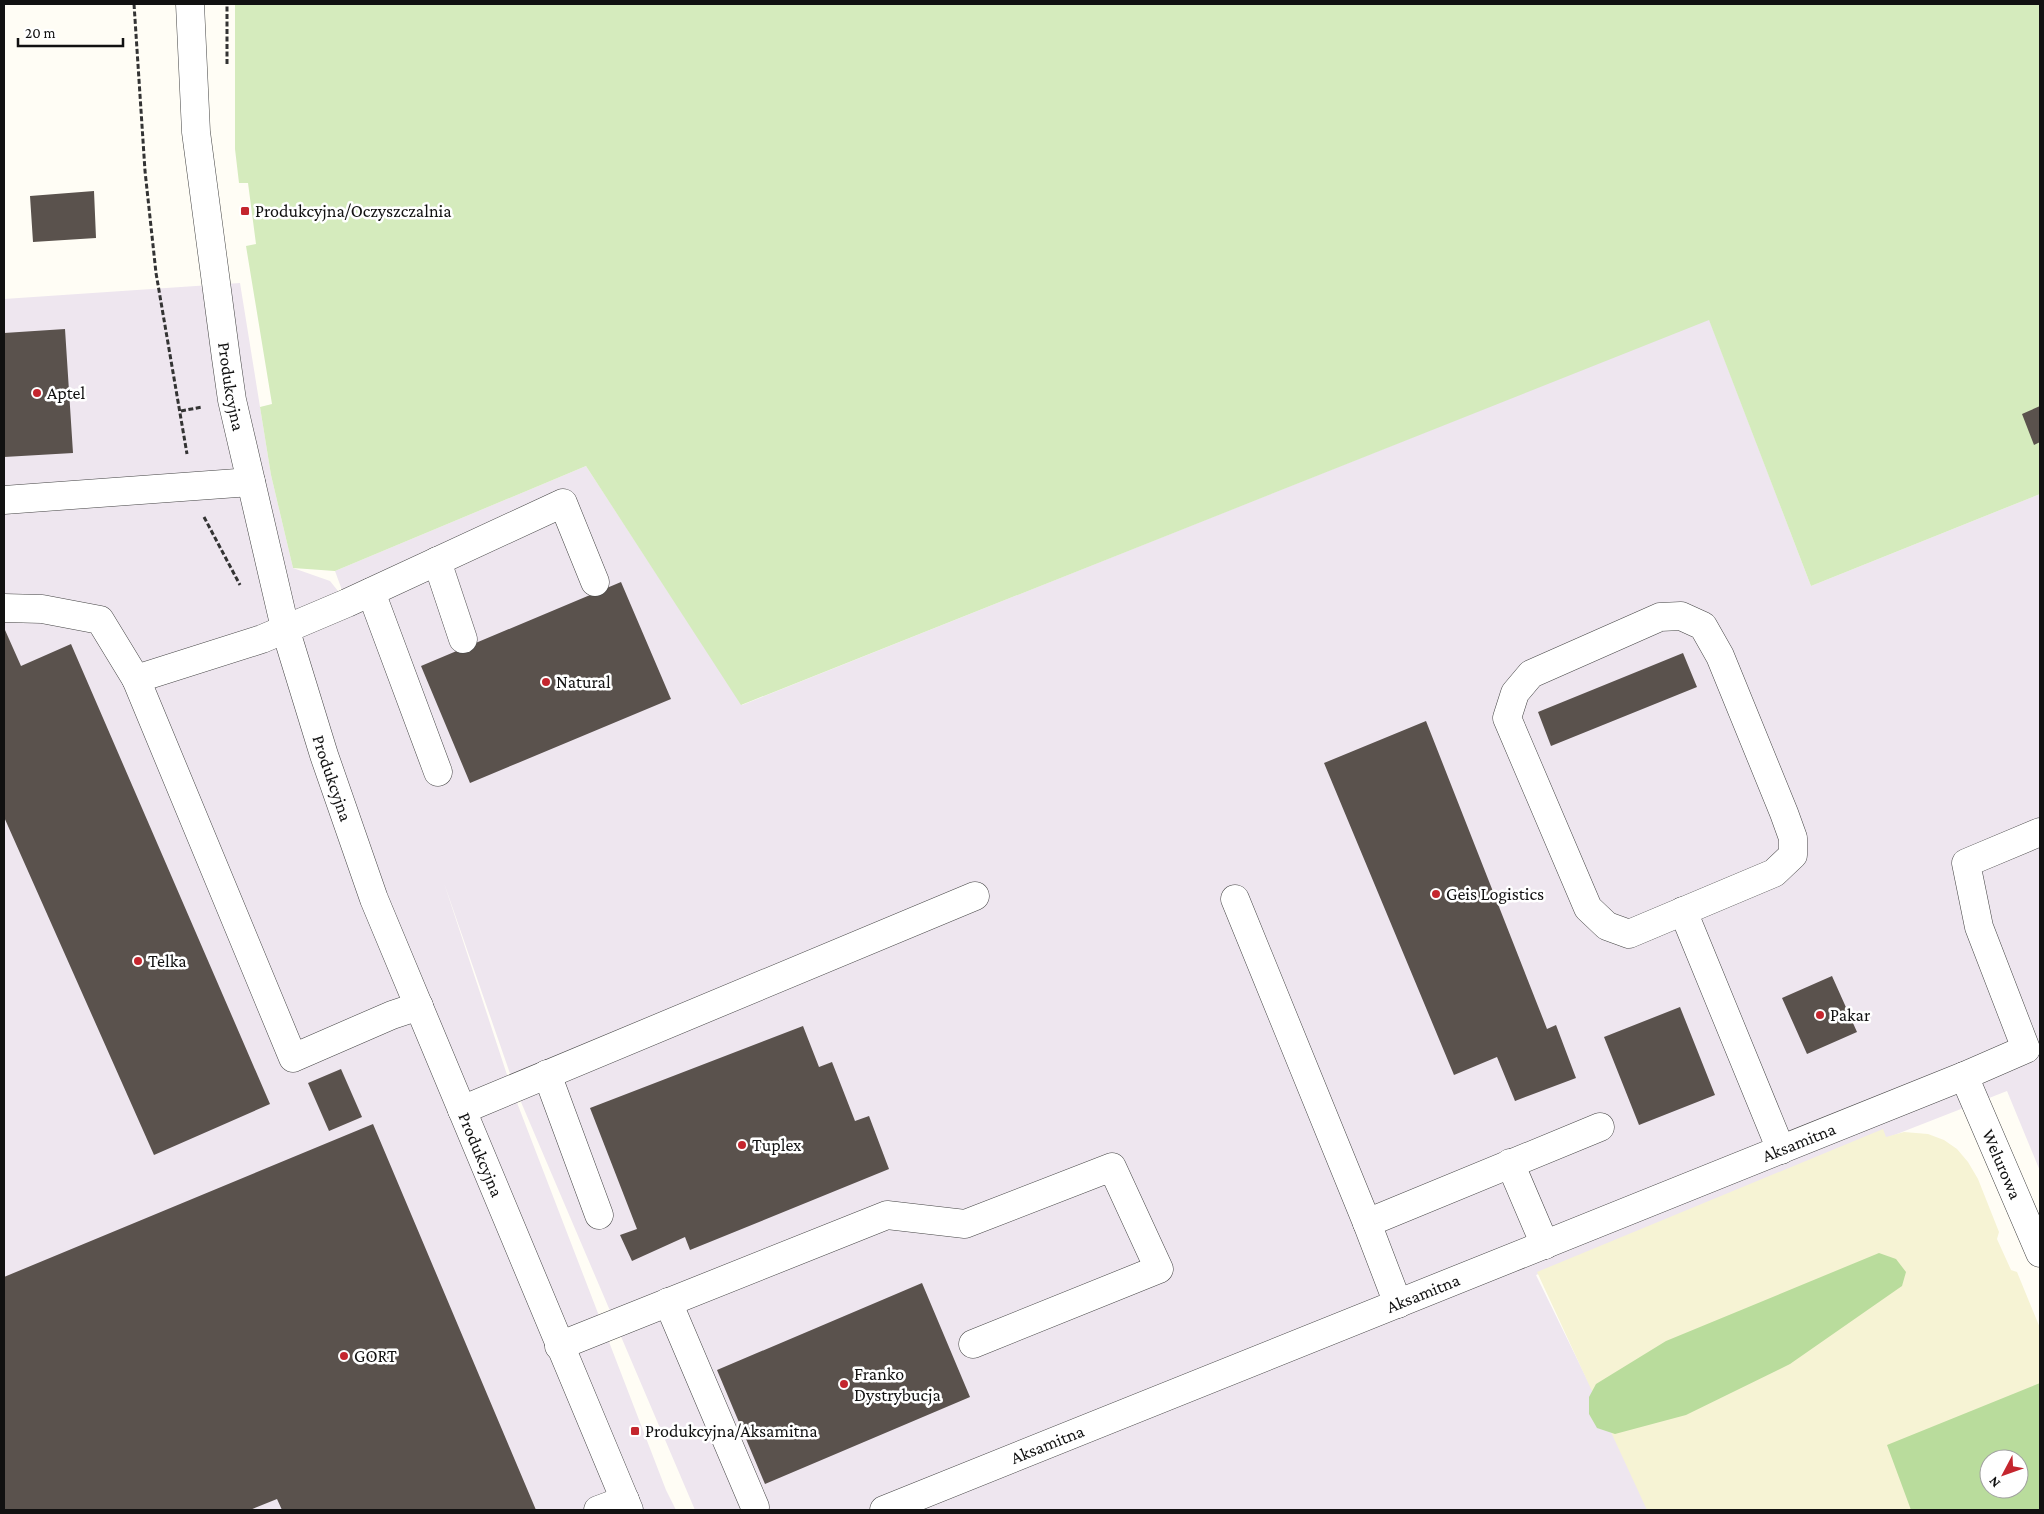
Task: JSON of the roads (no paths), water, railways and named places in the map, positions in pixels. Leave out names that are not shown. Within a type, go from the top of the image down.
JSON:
[{"type":"street","name":"Produkcyjna","points":[[190,4],[196,132],[231,392],[285,628],[324,754],[374,898],[559,1346],[627,1505]]},
{"type":"street","points":[[4,500],[251,482]]},
{"type":"street","points":[[136,679],[262,639],[371,592],[564,503],[595,582]]},
{"type":"street","points":[[437,561],[464,639]]},
{"type":"street","points":[[371,592],[438,772]]},
{"type":"street","points":[[4,608],[42,609],[100,620],[136,679],[294,1058],[392,1015],[419,1006]]},
{"type":"street","points":[[1681,616],[1704,626],[1720,656],[1793,838],[1793,855],[1774,873],[1683,911],[1629,934],[1606,926],[1588,908],[1507,718],[1515,693],[1531,674],[1660,617],[1681,616]]},
{"type":"street","name":"Aksamitna","points":[[884,1510],[1781,1150],[2026,1049],[1979,928],[1966,863],[2040,832]]},
{"type":"street","points":[[462,1110],[975,896]]},
{"type":"street","points":[[1235,899],[1398,1304]]},
{"type":"street","points":[[1683,911],[1781,1150]]},
{"type":"street","points":[[547,1074],[599,1215]]},
{"type":"street","name":"Welurowa","points":[[1964,1076],[2040,1254]]},
{"type":"street","points":[[1367,1223],[1600,1127]]},
{"type":"street","points":[[1510,1163],[1545,1244]]},
{"type":"street","points":[[559,1346],[887,1215],[965,1224],[1112,1167],[1159,1269],[973,1344]]},
{"type":"street","points":[[668,1302],[755,1507]]},
{"type":"street","points":[[598,1510],[627,1505]]},
{"type":"place","name":"Produkcyjna/Oczyszczalnia","points":[[245,211]]},
{"type":"place","name":"Aptel","points":[[37,393]]},
{"type":"place","name":"Natural","points":[[546,682]]},
{"type":"place","name":"Geis Logistics","points":[[1436,894]]},
{"type":"place","name":"Telka","points":[[138,961]]},
{"type":"place","name":"Pakar","points":[[1820,1015]]},
{"type":"place","name":"Tuplex","points":[[742,1145]]},
{"type":"place","name":"GORT","points":[[344,1356]]},
{"type":"place","name":"Franko Dystrybucja","points":[[844,1384]]},
{"type":"place","name":"Produkcyjna/Aksamitna","points":[[635,1431]]}]
